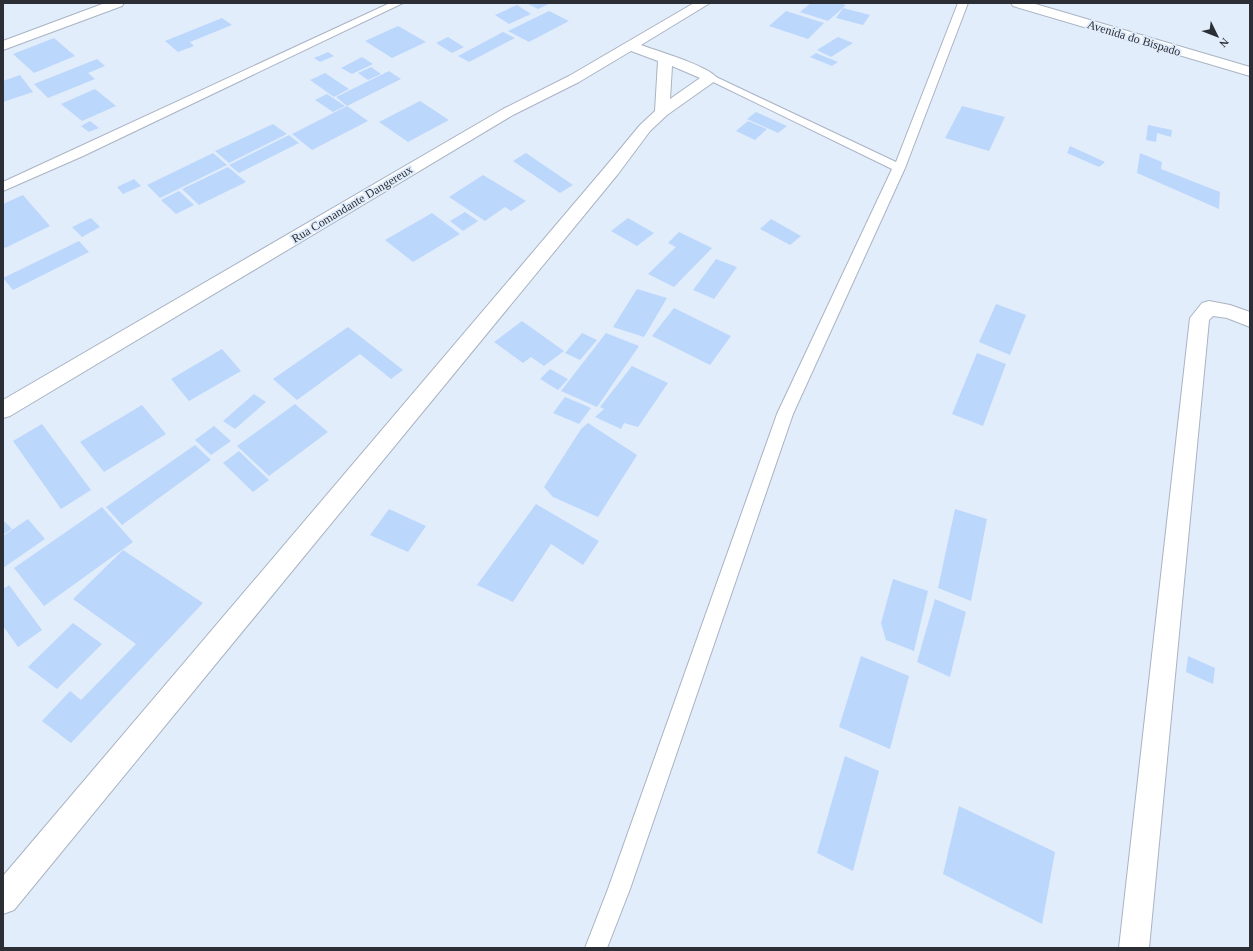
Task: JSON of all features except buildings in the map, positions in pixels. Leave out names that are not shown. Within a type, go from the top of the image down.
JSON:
[{"type":"street","points":[[3,46],[117,3]]},
{"type":"street","name":"Rua Comandante Dangereux","points":[[3,410],[508,112],[574,79],[703,3]]},
{"type":"street","name":"Avenida do Bispado","points":[[1018,3],[1250,72]]},
{"type":"street","points":[[631,46],[710,78]]},
{"type":"street","points":[[662,112],[665,59]]},
{"type":"street","points":[[3,899],[612,170],[645,128],[662,112],[710,78]]},
{"type":"street","points":[[1134,948],[1200,318],[1209,308],[1230,312],[1250,320]]},
{"type":"lane","points":[[3,187],[79,153],[366,16],[398,3]]},
{"type":"lane","points":[[596,948],[619,889],[784,414],[899,168],[963,3]]},
{"type":"lane","points":[[710,78],[899,168]]}]
